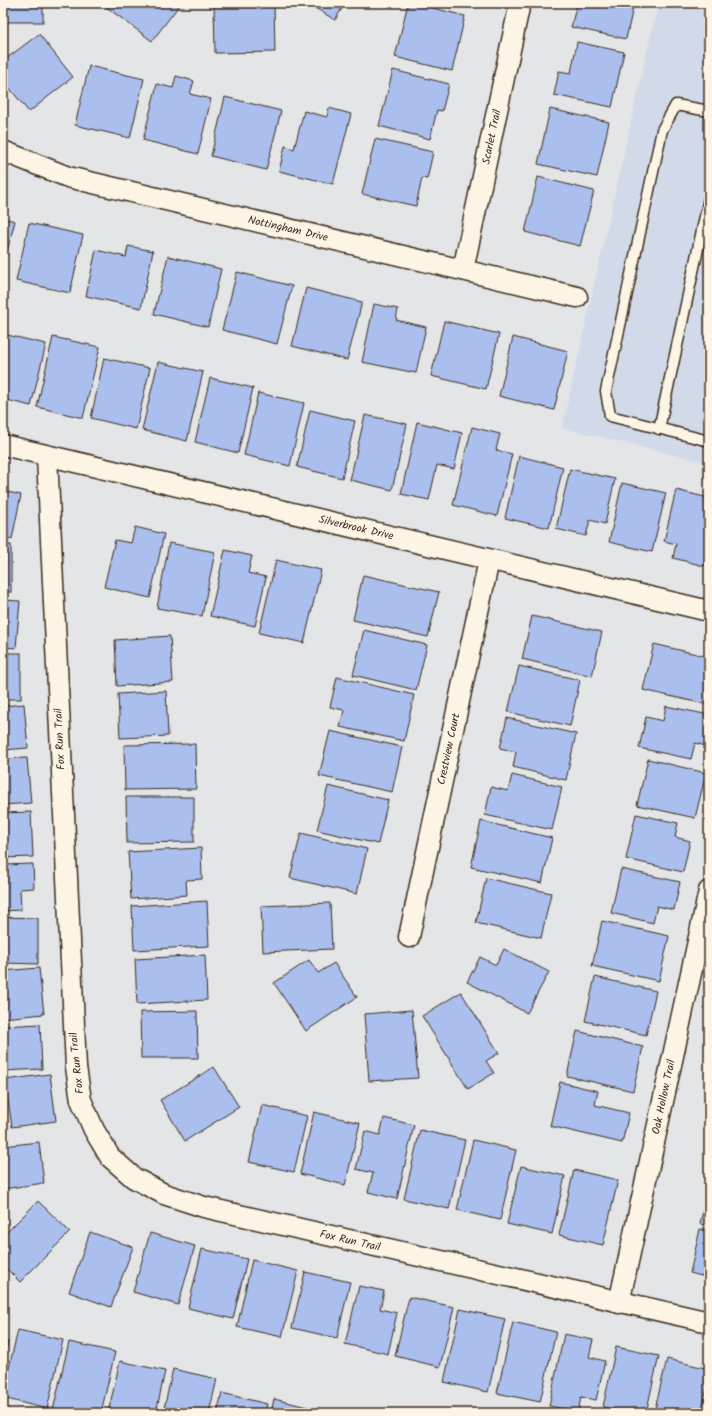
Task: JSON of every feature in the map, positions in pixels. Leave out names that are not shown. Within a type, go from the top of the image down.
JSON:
[{"type":"street","name":"Scarlet Trail","points":[[463,270],[520,3]]},
{"type":"street","name":"Nottingham Drive","points":[[3,151],[68,177],[577,297]]},
{"type":"street","name":"Silverbrook Drive","points":[[3,445],[709,611]]},
{"type":"street","name":"Fox Run Trail","points":[[47,456],[76,1067],[81,1100],[94,1130],[110,1157],[134,1178],[164,1194],[204,1207],[619,1303],[709,1322]]},
{"type":"street","name":"Crestview Court","points":[[409,937],[489,560]]},
{"type":"street","name":"Oak Hollow Trail","points":[[619,1303],[709,891]]},
{"type":"lane","points":[[709,111],[676,104],[662,130],[606,391],[610,416],[709,441]]},
{"type":"lane","points":[[659,429],[709,198]]},
{"type":"shaded area","points":[[658,3],[709,3],[709,463],[562,428]]},
{"type":"building","points":[[3,3],[43,3],[43,22],[3,22]]},
{"type":"building","points":[[108,3],[181,3],[152,41],[105,6]]},
{"type":"building","points":[[214,3],[274,3],[275,52],[215,53]]},
{"type":"building","points":[[307,3],[345,3],[335,20]]},
{"type":"building","points":[[408,3],[465,16],[452,71],[395,57]]},
{"type":"building","points":[[577,3],[634,3],[626,39],[571,27]]},
{"type":"building","points":[[39,34],[73,77],[29,112],[3,80],[3,61]]},
{"type":"building","points":[[577,42],[624,52],[612,107],[554,95],[559,71],[571,73]]},
{"type":"building","points":[[89,66],[144,79],[130,138],[75,125]]},
{"type":"building","points":[[393,70],[449,84],[442,111],[437,110],[430,139],[379,126]]},
{"type":"building","points":[[176,76],[194,81],[190,94],[211,99],[198,154],[143,140],[157,84],[173,88]]},
{"type":"building","points":[[225,97],[281,111],[266,170],[211,156]]},
{"type":"building","points":[[329,108],[351,114],[333,184],[279,171],[285,146],[294,149],[304,111],[327,117]]},
{"type":"building","points":[[550,109],[609,122],[597,177],[538,164]]},
{"type":"building","points":[[375,139],[433,152],[427,179],[422,178],[416,206],[362,194]]},
{"type":"building","points":[[538,177],[594,191],[580,246],[525,232]]},
{"type":"building","points":[[3,218],[15,221],[3,267]]},
{"type":"building","points":[[29,223],[83,235],[70,293],[16,281]]},
{"type":"building","points":[[128,246],[153,251],[141,308],[86,296],[96,250],[126,257]]},
{"type":"building","points":[[168,256],[221,269],[208,327],[154,314]]},
{"type":"building","points":[[237,272],[292,286],[277,344],[222,330]]},
{"type":"building","points":[[306,288],[362,302],[347,360],[292,346]]},
{"type":"building","points":[[374,304],[398,309],[396,320],[426,327],[416,373],[362,362]]},
{"type":"building","points":[[444,321],[499,334],[486,389],[431,376]]},
{"type":"building","points":[[3,334],[46,344],[31,406],[3,399]]},
{"type":"building","points":[[53,337],[100,347],[83,418],[37,407]]},
{"type":"building","points":[[513,337],[568,351],[554,410],[499,396]]},
{"type":"building","points":[[104,358],[150,368],[136,429],[91,418]]},
{"type":"building","points":[[158,362],[203,372],[187,441],[142,430]]},
{"type":"building","points":[[210,378],[253,388],[238,453],[195,442]]},
{"type":"building","points":[[258,393],[304,403],[290,466],[244,455]]},
{"type":"building","points":[[310,410],[355,421],[342,478],[297,467]]},
{"type":"building","points":[[365,415],[407,424],[392,490],[350,480]]},
{"type":"building","points":[[417,422],[462,433],[454,469],[437,465],[429,500],[401,494]]},
{"type":"building","points":[[472,427],[500,434],[496,450],[512,454],[497,516],[453,505]]},
{"type":"building","points":[[519,456],[563,467],[549,528],[505,518]]},
{"type":"building","points":[[570,469],[615,479],[605,524],[590,520],[586,536],[556,529]]},
{"type":"building","points":[[622,483],[666,493],[652,552],[609,542]]},
{"type":"building","points":[[676,490],[709,498],[709,545],[704,566],[673,558],[676,544],[664,541]]},
{"type":"building","points":[[3,491],[21,495],[12,539],[3,537]]},
{"type":"building","points":[[135,527],[164,534],[150,598],[104,587],[115,540],[131,543]]},
{"type":"building","points":[[169,543],[215,552],[202,616],[157,608]]},
{"type":"building","points":[[3,545],[11,545],[11,592],[3,592]]},
{"type":"building","points":[[225,550],[252,556],[248,573],[266,577],[255,626],[210,616]]},
{"type":"building","points":[[276,560],[321,570],[304,643],[259,633]]},
{"type":"building","points":[[363,575],[439,592],[428,637],[353,620]]},
{"type":"building","points":[[3,600],[20,601],[16,648],[3,647]]},
{"type":"building","points":[[532,616],[602,632],[592,676],[522,659]]},
{"type":"building","points":[[364,630],[427,645],[416,690],[353,675]]},
{"type":"building","points":[[170,636],[173,682],[117,686],[115,640]]},
{"type":"building","points":[[654,644],[709,657],[709,705],[643,690]]},
{"type":"building","points":[[3,653],[21,653],[21,699],[3,699]]},
{"type":"building","points":[[519,666],[580,680],[570,726],[508,712]]},
{"type":"building","points":[[337,677],[414,695],[404,741],[340,727],[344,710],[330,707]]},
{"type":"building","points":[[166,691],[168,736],[120,738],[118,694]]},
{"type":"building","points":[[24,704],[28,748],[3,750],[3,706]]},
{"type":"building","points":[[666,706],[709,715],[709,747],[695,743],[691,759],[639,748],[646,717],[663,721]]},
{"type":"building","points":[[507,718],[576,734],[566,780],[513,767],[516,752],[500,748]]},
{"type":"building","points":[[330,731],[402,747],[392,792],[319,776]]},
{"type":"building","points":[[195,744],[196,789],[125,790],[124,745]]},
{"type":"building","points":[[27,758],[31,803],[3,805],[3,759]]},
{"type":"building","points":[[648,759],[706,773],[695,818],[637,805]]},
{"type":"building","points":[[512,775],[562,787],[552,830],[485,815],[491,787],[508,791]]},
{"type":"building","points":[[328,786],[388,800],[378,844],[317,830]]},
{"type":"building","points":[[126,797],[194,797],[194,842],[127,843]]},
{"type":"building","points":[[31,812],[33,857],[3,858],[3,813]]},
{"type":"building","points":[[636,814],[678,823],[675,837],[690,841],[683,872],[626,859]]},
{"type":"building","points":[[481,821],[552,838],[542,883],[471,867]]},
{"type":"building","points":[[301,833],[367,849],[357,894],[290,878]]},
{"type":"building","points":[[201,848],[202,879],[186,880],[187,895],[131,899],[128,852]]},
{"type":"building","points":[[33,864],[34,888],[20,889],[21,910],[3,911],[3,865]]},
{"type":"building","points":[[621,869],[680,882],[674,910],[657,906],[653,923],[611,913]]},
{"type":"building","points":[[486,878],[551,893],[541,938],[476,923]]},
{"type":"building","points":[[207,901],[209,946],[134,950],[132,906]]},
{"type":"building","points":[[330,903],[332,949],[263,952],[261,906]]},
{"type":"building","points":[[3,917],[38,918],[38,964],[3,963]]},
{"type":"building","points":[[602,921],[669,936],[659,981],[592,966]]},
{"type":"building","points":[[504,949],[549,972],[527,1013],[467,982],[480,957],[496,965]]},
{"type":"building","points":[[205,955],[207,1000],[137,1004],[135,959]]},
{"type":"building","points":[[309,960],[318,973],[334,963],[357,997],[306,1031],[274,983]]},
{"type":"building","points":[[39,968],[44,1014],[3,1018],[3,971]]},
{"type":"building","points":[[595,977],[656,991],[646,1035],[585,1021]]},
{"type":"building","points":[[461,992],[499,1053],[486,1061],[494,1073],[468,1089],[422,1016]]},
{"type":"building","points":[[412,1010],[418,1078],[369,1081],[364,1014]]},
{"type":"building","points":[[197,1011],[198,1058],[141,1058],[140,1012]]},
{"type":"building","points":[[40,1024],[42,1069],[3,1071],[3,1026]]},
{"type":"building","points":[[577,1031],[643,1047],[633,1091],[567,1076]]},
{"type":"building","points":[[214,1067],[239,1107],[185,1141],[160,1100]]},
{"type":"building","points":[[50,1074],[56,1121],[12,1127],[5,1080]]},
{"type":"building","points":[[560,1082],[598,1091],[595,1105],[629,1113],[622,1143],[550,1126]]},
{"type":"building","points":[[262,1105],[307,1116],[294,1172],[249,1162]]},
{"type":"building","points":[[314,1112],[360,1123],[345,1185],[300,1174]]},
{"type":"building","points":[[384,1118],[414,1125],[397,1199],[368,1192],[373,1173],[356,1169],[365,1131],[380,1135]]},
{"type":"building","points":[[420,1130],[465,1140],[449,1209],[404,1199]]},
{"type":"building","points":[[473,1140],[516,1150],[500,1220],[457,1210]]},
{"type":"building","points":[[39,1142],[44,1183],[3,1189],[3,1146]]},
{"type":"building","points":[[521,1166],[565,1176],[552,1234],[507,1224]]},
{"type":"building","points":[[574,1170],[618,1180],[603,1245],[559,1235]]},
{"type":"building","points":[[709,1184],[709,1226],[700,1224]]},
{"type":"building","points":[[38,1201],[70,1232],[20,1282],[3,1265],[3,1236]]},
{"type":"building","points":[[700,1229],[709,1231],[709,1278],[690,1273]]},
{"type":"building","points":[[90,1232],[133,1247],[111,1307],[69,1292]]},
{"type":"building","points":[[150,1233],[195,1246],[178,1305],[133,1292]]},
{"type":"building","points":[[202,1249],[247,1259],[233,1319],[188,1308]]},
{"type":"building","points":[[252,1260],[298,1271],[282,1337],[237,1327]]},
{"type":"building","points":[[305,1272],[350,1282],[337,1338],[292,1328]]},
{"type":"building","points":[[359,1286],[384,1291],[380,1309],[397,1313],[388,1354],[345,1344]]},
{"type":"building","points":[[409,1297],[454,1307],[440,1367],[395,1356]]},
{"type":"building","points":[[460,1309],[505,1319],[488,1392],[444,1382]]},
{"type":"building","points":[[513,1322],[556,1332],[540,1402],[497,1393]]},
{"type":"building","points":[[18,1330],[63,1340],[47,1409],[3,1398]]},
{"type":"building","points":[[564,1334],[593,1340],[589,1357],[605,1361],[596,1400],[581,1397],[578,1412],[549,1406]]},
{"type":"building","points":[[3,1341],[8,1342],[3,1366]]},
{"type":"building","points":[[69,1342],[115,1352],[101,1413],[66,1413],[53,1410]]},
{"type":"building","points":[[616,1347],[659,1356],[646,1413],[629,1413],[603,1407]]},
{"type":"building","points":[[667,1359],[709,1369],[709,1379],[701,1413],[654,1413]]},
{"type":"building","points":[[120,1361],[165,1371],[156,1413],[108,1413]]},
{"type":"building","points":[[173,1369],[217,1379],[209,1413],[163,1413]]},
{"type":"building","points":[[222,1393],[267,1404],[265,1413],[217,1413]]},
{"type":"building","points":[[274,1399],[320,1410],[320,1413],[271,1413]]}]
